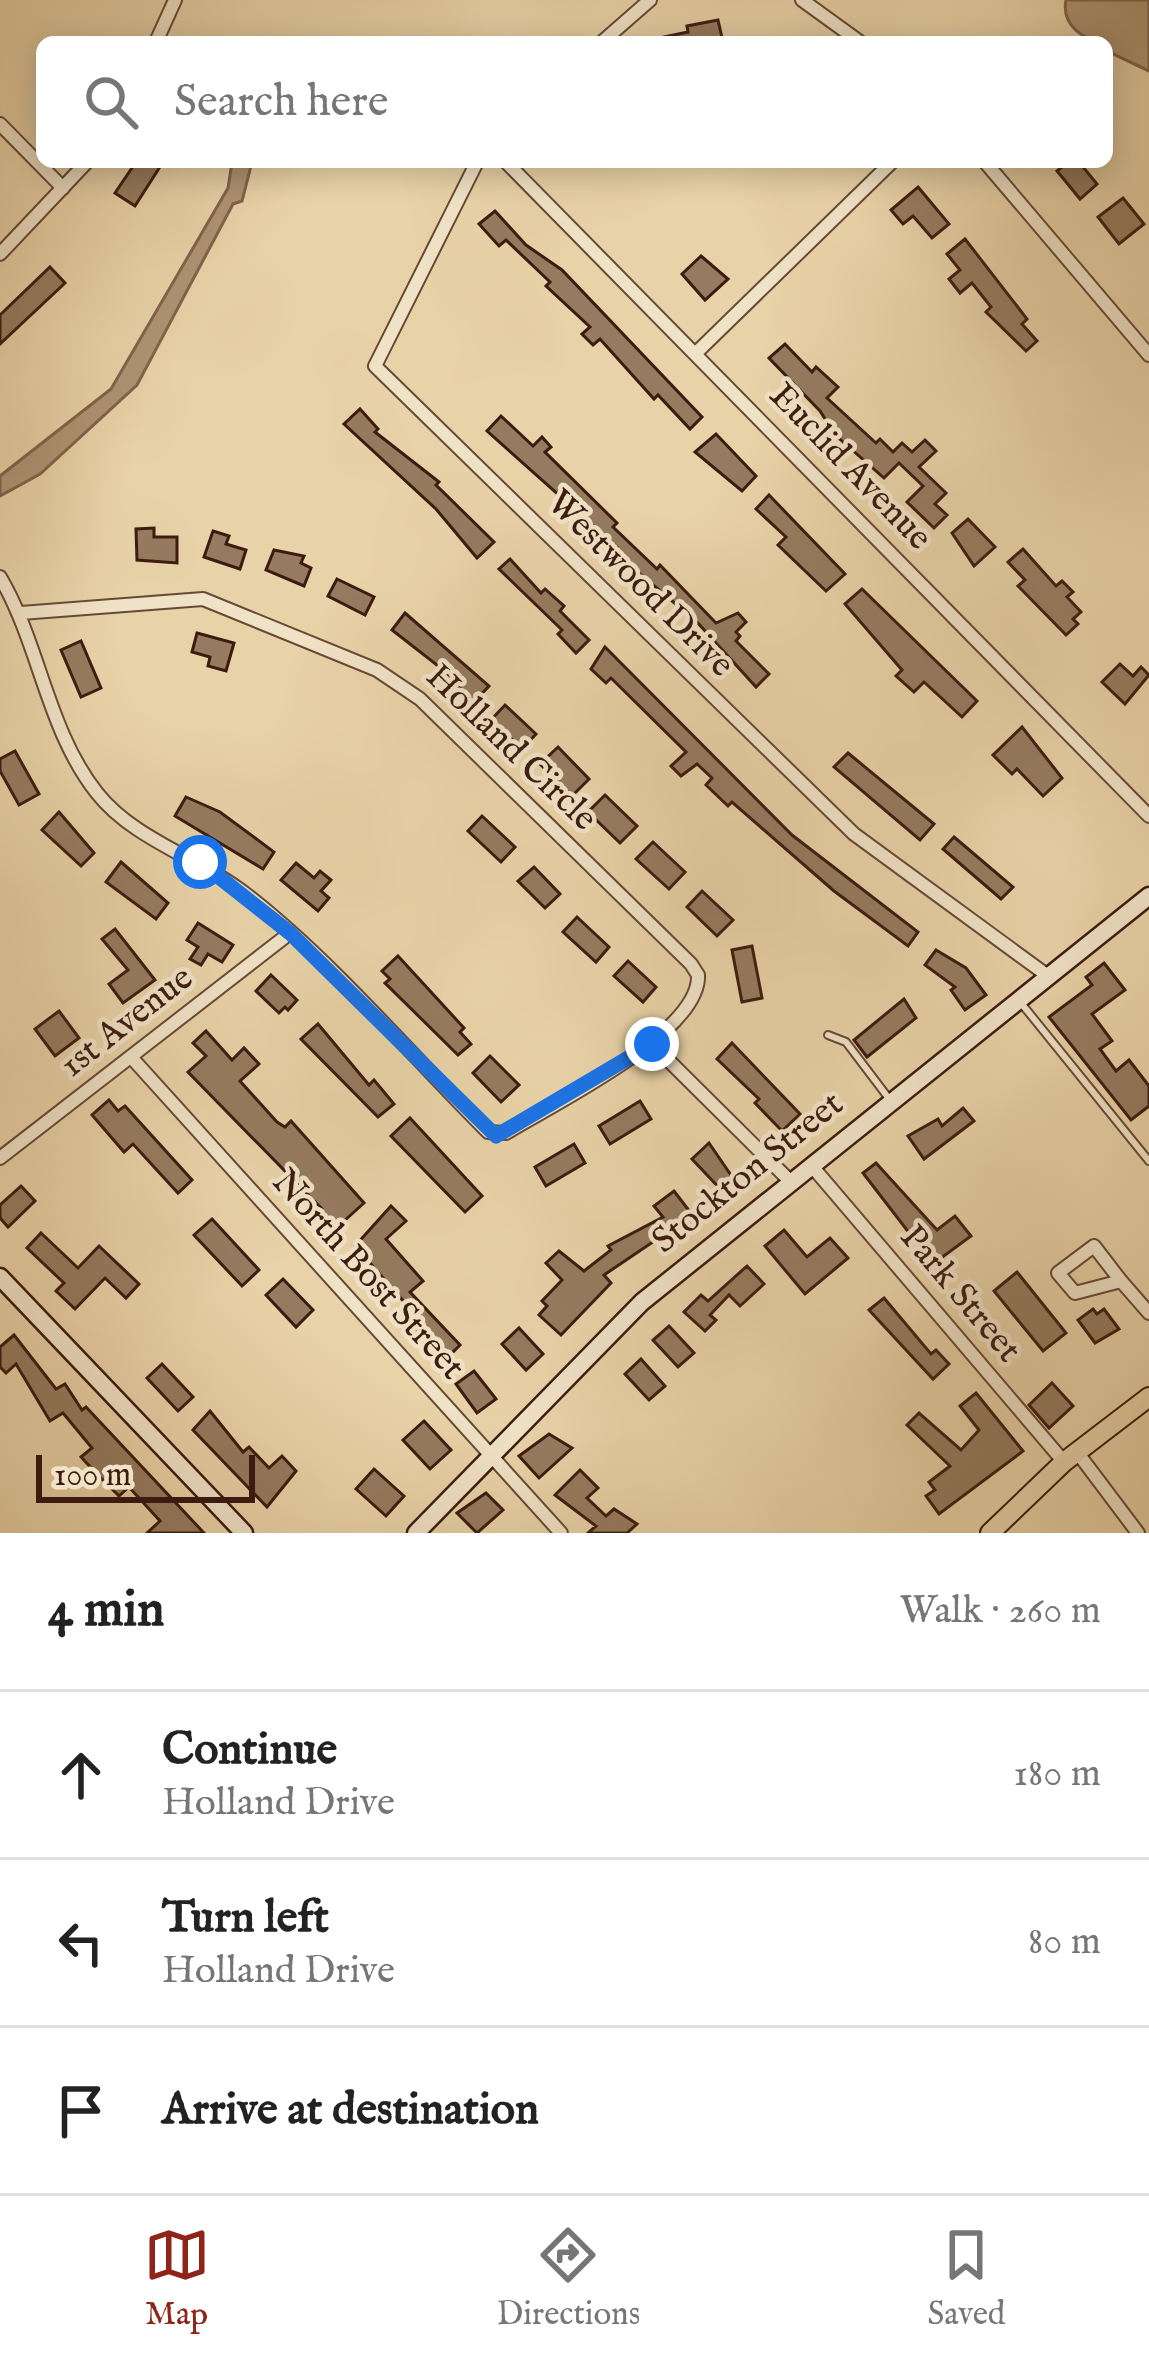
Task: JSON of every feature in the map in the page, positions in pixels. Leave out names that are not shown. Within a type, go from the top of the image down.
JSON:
[{"type":"main road","points":[[990,1533],[1071,1457],[1149,1397]]},
{"type":"street","points":[[159,36],[175,0]]},
{"type":"street","points":[[609,36],[650,0]]},
{"type":"street","points":[[802,0],[852,36]]},
{"type":"street","points":[[0,124],[36,161]]},
{"type":"street","points":[[43,168],[63,188]]},
{"type":"street","points":[[0,254],[81,168]]},
{"type":"street","name":"Westwood Drive","points":[[474,168],[375,365],[854,834],[1048,976]]},
{"type":"street","name":"Euclid Avenue","points":[[512,168],[1149,817]]},
{"type":"street","points":[[696,353],[886,168]]},
{"type":"street","points":[[991,168],[1149,355]]},
{"type":"street","points":[[0,577],[21,613],[66,740],[99,796],[120,816],[247,895],[290,933]]},
{"type":"street","name":"Holland Circle","points":[[21,613],[203,599],[400,682],[692,964],[698,987],[652,1044],[496,1136],[290,933]]},
{"type":"street","name":"Stockton Street","points":[[416,1533],[642,1303],[1149,896]]},
{"type":"street","name":"1st Avenue","points":[[0,1158],[290,933]]},
{"type":"street","points":[[652,1044],[790,1181]]},
{"type":"street","name":"North Bost Street","points":[[131,1057],[561,1533]]},
{"type":"street","name":"Park Street","points":[[811,1165],[1138,1533]]},
{"type":"street","points":[[1121,1281],[1075,1293],[1058,1273],[1094,1246],[1149,1313]]},
{"type":"street","points":[[0,1277],[244,1533]]},
{"type":"lane","points":[[1018,1000],[1149,1161]]},
{"type":"lane","points":[[828,1035],[846,1042],[891,1102]]},
{"type":"shaded area","points":[[1066,0],[1149,0],[1149,71],[1113,54],[1113,36],[1085,36],[1076,30],[1065,9]]},
{"type":"shaded area","points":[[231,168],[250,168],[242,201],[233,204],[137,385],[40,474],[0,496],[0,476],[111,389],[228,188]]},
{"type":"building","points":[[718,20],[722,36],[669,36],[688,32],[687,26]]},
{"type":"building","points":[[132,168],[159,168],[135,206],[115,193]]},
{"type":"building","points":[[1084,168],[1097,184],[1080,199],[1057,171]]},
{"type":"building","points":[[918,187],[949,224],[932,238],[913,216],[903,224],[891,210]]},
{"type":"building","points":[[1123,198],[1144,224],[1119,244],[1098,217]]},
{"type":"building","points":[[495,211],[526,245],[562,270],[702,417],[690,429],[658,395],[654,399],[600,339],[593,345],[582,334],[590,327],[546,286],[550,282],[506,240],[499,246],[479,224]]},
{"type":"building","points":[[965,239],[1027,319],[1022,324],[1037,341],[1026,351],[986,312],[991,307],[972,283],[960,293],[949,279],[960,270],[947,254]]},
{"type":"building","points":[[701,256],[728,279],[705,300],[682,274]]},
{"type":"building","points":[[50,267],[65,283],[0,344],[0,315]]},
{"type":"building","points":[[785,344],[812,372],[816,367],[838,387],[827,398],[876,443],[880,439],[893,452],[902,443],[912,452],[925,440],[936,451],[919,467],[946,493],[935,504],[947,515],[934,528],[907,502],[923,486],[899,463],[884,478],[824,425],[827,422],[820,411],[769,358]]},
{"type":"building","points":[[360,409],[378,429],[375,432],[439,482],[436,485],[494,542],[477,558],[436,509],[344,424]]},
{"type":"building","points":[[501,416],[533,446],[542,437],[551,447],[545,452],[617,523],[613,527],[657,569],[660,565],[716,623],[738,613],[746,622],[736,632],[740,636],[736,641],[769,674],[756,687],[697,622],[613,551],[617,547],[487,431]]},
{"type":"building","points":[[716,434],[756,476],[742,491],[695,452]]},
{"type":"building","points":[[769,495],[845,574],[826,591],[778,545],[786,537],[756,509]]},
{"type":"building","points":[[968,519],[995,547],[974,566],[952,533]]},
{"type":"building","points":[[154,528],[154,537],[177,537],[177,563],[137,560],[136,529]]},
{"type":"building","points":[[213,531],[229,536],[226,544],[246,550],[240,569],[204,557]]},
{"type":"building","points":[[1023,549],[1056,586],[1062,581],[1073,592],[1067,597],[1081,612],[1073,619],[1078,624],[1066,635],[1018,586],[1025,580],[1008,562]]},
{"type":"building","points":[[274,550],[304,556],[301,563],[311,568],[304,586],[266,570]]},
{"type":"building","points":[[510,559],[541,593],[545,589],[564,606],[560,611],[589,640],[576,653],[558,634],[562,630],[499,569]]},
{"type":"building","points":[[337,579],[374,597],[365,615],[328,596]]},
{"type":"building","points":[[862,589],[977,701],[962,717],[924,682],[914,692],[896,676],[902,670],[845,604]]},
{"type":"building","points":[[405,613],[489,686],[473,703],[446,672],[392,630]]},
{"type":"building","points":[[197,633],[234,643],[226,671],[208,666],[210,657],[192,652]]},
{"type":"building","points":[[81,641],[101,688],[81,697],[61,650]]},
{"type":"building","points":[[605,647],[792,835],[918,932],[908,946],[834,891],[732,802],[728,806],[706,785],[712,778],[697,764],[681,776],[671,766],[686,752],[611,678],[606,683],[591,669]]},
{"type":"building","points":[[1120,664],[1133,676],[1141,667],[1149,675],[1125,704],[1102,682]]},
{"type":"building","points":[[505,705],[536,734],[522,749],[491,720]]},
{"type":"building","points":[[1022,727],[1062,778],[1043,796],[1017,769],[1012,774],[993,755]]},
{"type":"building","points":[[558,747],[589,779],[572,796],[540,764]]},
{"type":"building","points":[[15,751],[39,794],[19,805],[0,771],[0,759]]},
{"type":"building","points":[[848,753],[934,824],[920,840],[834,767]]},
{"type":"building","points":[[605,795],[637,826],[620,843],[588,812]]},
{"type":"building","points":[[186,797],[220,812],[274,852],[263,869],[175,816]]},
{"type":"building","points":[[59,812],[94,853],[81,866],[42,830]]},
{"type":"building","points":[[482,816],[515,847],[501,862],[468,831]]},
{"type":"building","points":[[954,837],[1013,887],[1001,899],[943,849]]},
{"type":"building","points":[[653,842],[685,872],[669,889],[636,859]]},
{"type":"building","points":[[121,862],[168,903],[156,919],[106,882]]},
{"type":"building","points":[[296,863],[314,878],[320,871],[331,880],[321,891],[329,898],[318,911],[281,880]]},
{"type":"building","points":[[534,867],[560,894],[545,908],[518,881]]},
{"type":"building","points":[[702,891],[733,920],[717,936],[687,907]]},
{"type":"building","points":[[577,917],[609,947],[596,962],[563,932]]},
{"type":"building","points":[[198,923],[233,945],[222,962],[208,954],[201,965],[190,959],[198,947],[187,940]]},
{"type":"building","points":[[115,929],[155,980],[123,1003],[109,984],[128,970],[102,939]]},
{"type":"building","points":[[752,946],[762,998],[742,1002],[732,950]]},
{"type":"building","points":[[936,950],[966,968],[986,995],[965,1010],[951,990],[955,987],[925,965]]},
{"type":"building","points":[[398,956],[464,1028],[460,1032],[471,1044],[458,1055],[385,983],[390,979],[382,971]]},
{"type":"building","points":[[628,961],[656,987],[643,1002],[614,976]]},
{"type":"building","points":[[1104,963],[1125,990],[1092,1014],[1112,1041],[1100,1049],[1116,1071],[1129,1060],[1149,1086],[1149,1106],[1131,1120],[1049,1017],[1092,985],[1086,977]]},
{"type":"building","points":[[271,975],[297,1000],[288,1010],[285,1007],[279,1013],[256,991]]},
{"type":"building","points":[[904,999],[916,1018],[867,1057],[854,1040]]},
{"type":"building","points":[[59,1011],[79,1038],[55,1056],[35,1029]]},
{"type":"building","points":[[318,1024],[369,1085],[374,1080],[394,1104],[378,1117],[301,1039]]},
{"type":"building","points":[[206,1031],[232,1060],[244,1048],[259,1064],[240,1081],[277,1122],[285,1127],[291,1121],[364,1203],[333,1231],[317,1214],[322,1209],[188,1072],[206,1056],[193,1043]]},
{"type":"building","points":[[732,1043],[800,1114],[782,1131],[755,1103],[759,1099],[717,1059]]},
{"type":"building","points":[[490,1056],[519,1085],[501,1102],[473,1073]]},
{"type":"building","points":[[109,1100],[118,1111],[125,1106],[192,1180],[178,1193],[133,1144],[124,1152],[92,1115]]},
{"type":"building","points":[[640,1101],[651,1119],[610,1144],[599,1126]]},
{"type":"building","points":[[963,1108],[974,1121],[924,1159],[908,1136],[938,1119],[942,1126]]},
{"type":"building","points":[[410,1118],[482,1196],[465,1212],[391,1136]]},
{"type":"building","points":[[709,1143],[735,1181],[723,1192],[692,1159]]},
{"type":"building","points":[[574,1144],[585,1163],[546,1186],[535,1167]]},
{"type":"building","points":[[876,1163],[937,1230],[955,1216],[971,1236],[933,1264],[863,1173]]},
{"type":"building","points":[[21,1186],[35,1201],[8,1227],[0,1218],[0,1205]]},
{"type":"building","points":[[674,1191],[697,1221],[678,1236],[672,1229],[604,1275],[611,1283],[561,1335],[539,1315],[547,1306],[542,1301],[562,1280],[546,1263],[559,1251],[584,1271],[611,1250],[608,1246],[663,1217],[654,1206]]},
{"type":"building","points":[[391,1206],[406,1221],[386,1239],[423,1281],[410,1292],[460,1345],[439,1366],[399,1325],[413,1312],[355,1246]]},
{"type":"building","points":[[212,1219],[259,1270],[242,1286],[194,1235]]},
{"type":"building","points":[[784,1230],[807,1257],[830,1238],[848,1258],[805,1294],[765,1246]]},
{"type":"building","points":[[41,1233],[78,1268],[99,1246],[139,1284],[126,1298],[105,1278],[75,1309],[56,1291],[64,1283],[27,1248]]},
{"type":"building","points":[[747,1266],[764,1284],[740,1306],[729,1295],[710,1315],[716,1320],[705,1331],[684,1312],[701,1295],[708,1301]]},
{"type":"building","points":[[1017,1272],[1066,1333],[1043,1351],[994,1291]]},
{"type":"building","points":[[283,1279],[313,1310],[296,1327],[266,1295]]},
{"type":"building","points":[[884,1298],[931,1354],[936,1350],[949,1364],[933,1379],[869,1310]]},
{"type":"building","points":[[1093,1309],[1097,1314],[1104,1309],[1119,1329],[1095,1343],[1078,1320]]},
{"type":"building","points":[[669,1326],[694,1353],[678,1367],[653,1340]]},
{"type":"building","points":[[519,1328],[543,1354],[526,1370],[502,1344]]},
{"type":"building","points":[[14,1335],[56,1389],[65,1384],[82,1410],[86,1407],[204,1533],[147,1533],[160,1521],[129,1487],[119,1496],[81,1457],[92,1448],[63,1413],[50,1421],[16,1364],[6,1373],[0,1367],[0,1347]]},
{"type":"building","points":[[641,1359],[665,1386],[649,1400],[625,1374]]},
{"type":"building","points":[[162,1364],[193,1397],[178,1411],[147,1378]]},
{"type":"building","points":[[474,1371],[496,1399],[477,1413],[456,1384]]},
{"type":"building","points":[[1052,1383],[1073,1406],[1049,1428],[1029,1405]]},
{"type":"building","points":[[976,1393],[1023,1451],[939,1514],[926,1496],[935,1490],[929,1482],[950,1466],[907,1425],[919,1413],[961,1450],[979,1430],[960,1406]]},
{"type":"building","points":[[210,1411],[243,1452],[249,1447],[269,1468],[282,1456],[296,1471],[267,1507],[193,1430]]},
{"type":"building","points":[[424,1421],[451,1450],[430,1469],[403,1440]]},
{"type":"building","points":[[549,1434],[572,1448],[539,1478],[519,1456]]},
{"type":"building","points":[[374,1469],[404,1496],[386,1516],[356,1489]]},
{"type":"building","points":[[580,1470],[598,1488],[587,1498],[606,1516],[614,1509],[637,1524],[627,1533],[588,1533],[596,1526],[555,1495]]},
{"type":"building","points":[[486,1493],[503,1510],[477,1533],[457,1513]]},
{"type":"route","points":[[200,862],[290,933],[496,1136],[652,1044]]}]
